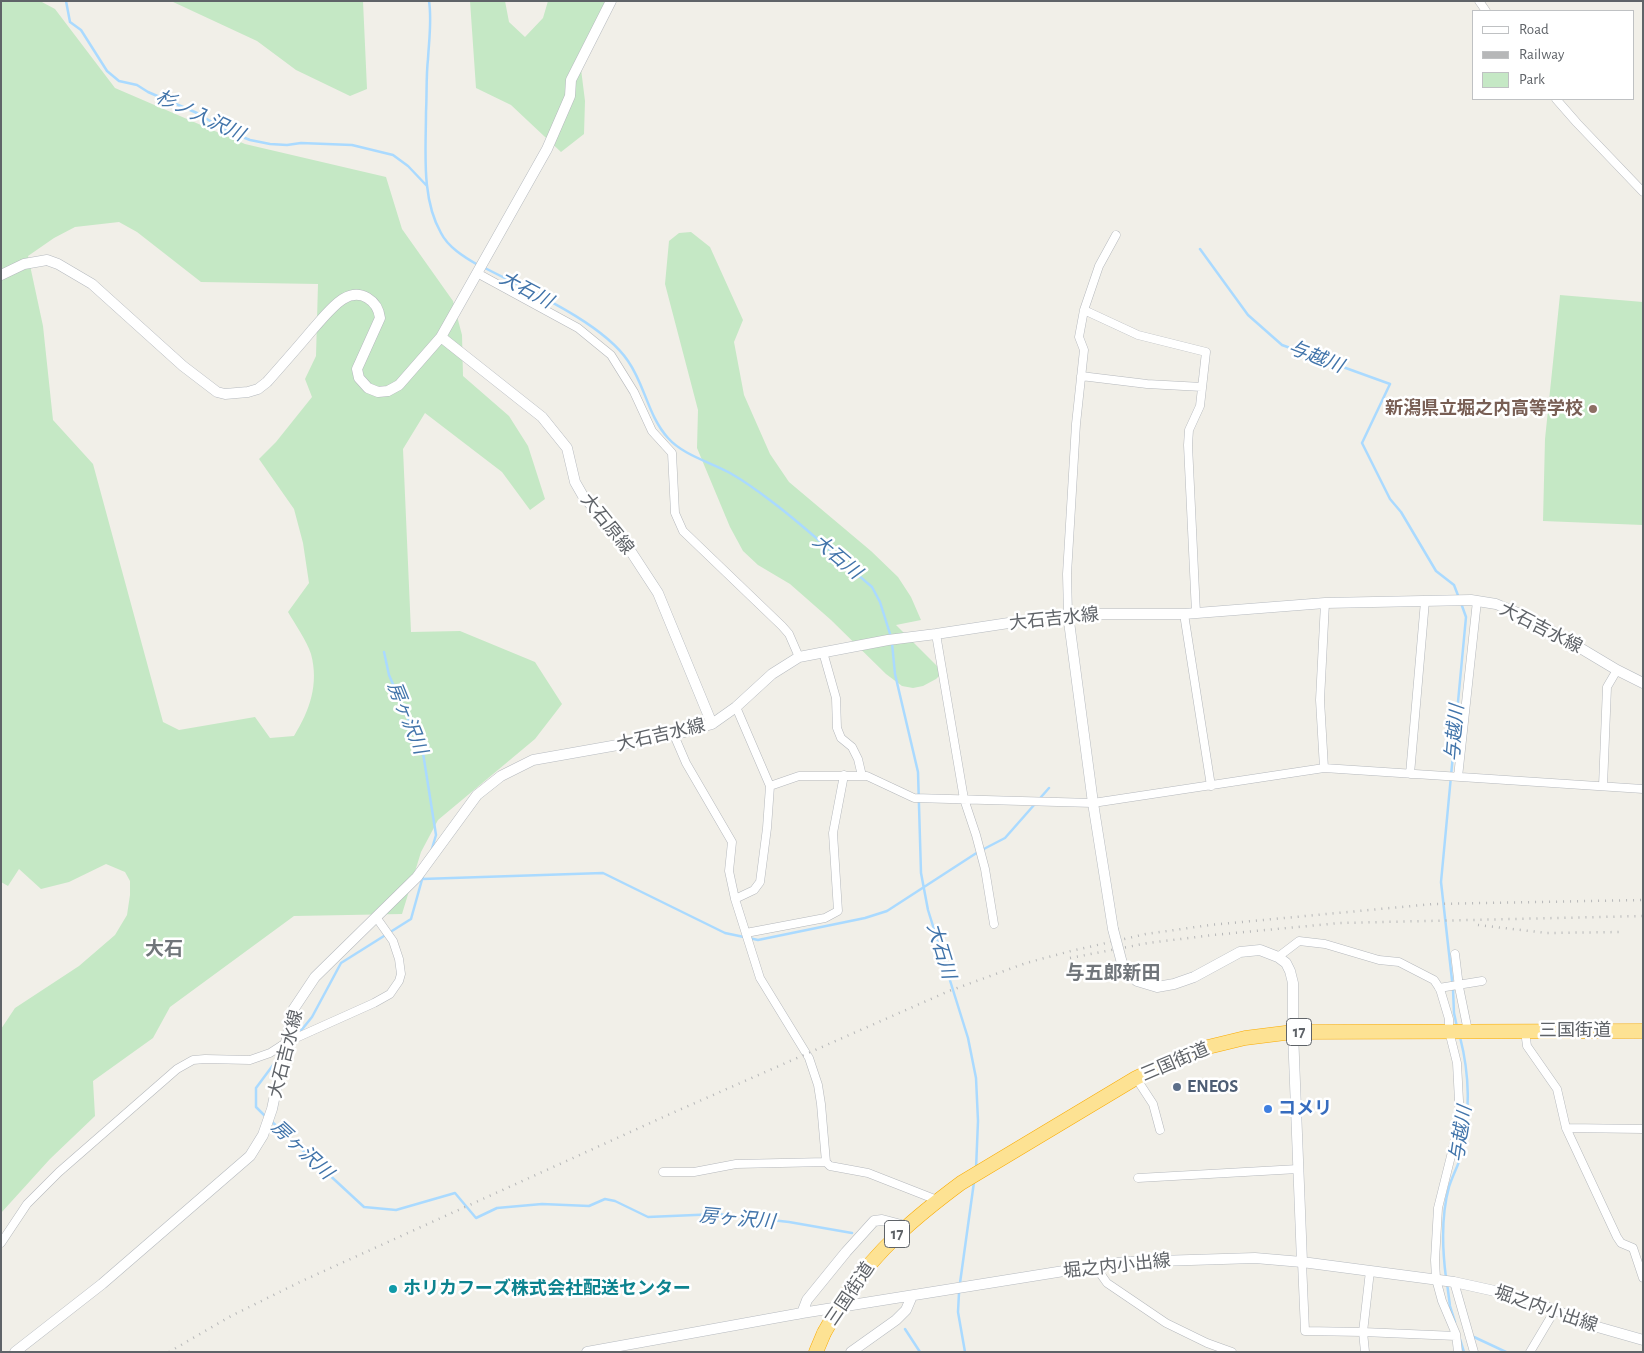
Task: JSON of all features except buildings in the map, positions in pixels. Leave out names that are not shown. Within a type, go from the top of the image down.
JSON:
[{"type":"highway","name":"三国街道","points":[[816,1352],[844,1296],[860,1274],[905,1226],[937,1200],[988,1166],[1136,1078],[1208,1047],[1245,1038],[1293,1032],[1643,1031]]},
{"type":"main road","points":[[1,275],[24,264],[47,260],[71,270],[92,284],[183,366],[217,392],[225,394],[258,390],[344,298],[354,295],[364,296],[372,299],[378,309],[380,318],[357,369],[359,378],[368,388],[378,392],[388,391],[399,386],[440,336],[478,271],[546,149],[570,96],[571,80],[611,1]]},
{"type":"main road","name":"大石原線","points":[[440,336],[542,417],[567,448],[575,482],[583,496],[626,544],[658,593],[712,724]]},
{"type":"main road","name":"大石吉水線","points":[[15,1352],[102,1284],[250,1156],[263,1135],[272,1109],[293,1010],[315,977],[417,877],[477,795],[501,776],[533,760],[674,735],[712,724],[736,707],[772,674],[799,657],[892,639],[1068,614],[1184,614],[1325,603],[1477,600],[1496,604],[1530,618],[1617,670],[1643,683]]},
{"type":"main road","points":[[1068,614],[1093,803],[1113,929],[1123,967],[1137,981],[1156,986],[1174,984],[1194,977],[1240,952],[1260,950],[1278,957],[1286,963],[1290,971],[1293,983],[1293,1032],[1302,1262]]},
{"type":"main road","points":[[802,1313],[807,1300],[846,1252],[874,1222],[882,1220],[905,1226]]},
{"type":"main road","name":"堀之内小出線","points":[[586,1352],[802,1313],[1095,1266],[1126,1262],[1254,1258],[1302,1262],[1453,1282],[1513,1295],[1555,1310],[1586,1324],[1643,1340]]},
{"type":"main road","points":[[850,1352],[896,1320],[906,1310],[912,1296]]},
{"type":"street","points":[[1557,100],[1576,123],[1643,192]]},
{"type":"street","points":[[1068,614],[1067,574],[1076,424],[1084,350],[1079,336],[1084,310],[1099,266],[1116,235]]},
{"type":"street","points":[[478,271],[578,328],[611,355],[634,392],[652,431],[672,453],[675,513],[683,531],[782,626],[789,634],[799,657]]},
{"type":"street","points":[[1084,310],[1138,335],[1206,352],[1200,406],[1189,430],[1188,445],[1196,613]]},
{"type":"street","points":[[1081,376],[1147,384],[1202,387]]},
{"type":"street","points":[[1458,777],[1477,600]]},
{"type":"street","points":[[1410,774],[1425,601]]},
{"type":"street","points":[[1324,768],[1320,700],[1325,603]]},
{"type":"street","points":[[1184,614],[1211,786]]},
{"type":"street","points":[[936,634],[964,799],[976,834],[994,924]]},
{"type":"street","points":[[822,652],[836,698],[837,728],[841,738],[852,747],[858,759],[862,776]]},
{"type":"street","points":[[1603,786],[1607,687],[1617,670]]},
{"type":"street","points":[[736,707],[770,786],[760,882],[754,890],[736,899]]},
{"type":"street","points":[[674,735],[686,763],[732,842],[729,871],[760,978],[809,1058],[818,1085],[826,1162],[830,1166],[868,1173],[937,1200]]},
{"type":"street","points":[[770,786],[798,776],[866,776],[914,798],[1093,803],[1324,768],[1643,788]]},
{"type":"street","points":[[746,933],[825,918],[838,911],[833,833],[844,775]]},
{"type":"street","points":[[1,1243],[27,1204],[58,1172],[177,1069],[193,1060],[250,1060],[270,1053],[287,1042],[390,994],[399,981],[401,974],[399,959],[393,941],[376,917]]},
{"type":"street","points":[[1278,957],[1299,941],[1325,944],[1379,960],[1399,962],[1434,980],[1443,987],[1449,1019],[1449,1032],[1457,1063],[1460,1120],[1438,1208],[1435,1260],[1442,1301],[1456,1336],[1458,1352]]},
{"type":"street","points":[[1454,954],[1468,1031]]},
{"type":"street","points":[[1443,987],[1482,981]]},
{"type":"street","points":[[1526,1031],[1527,1046],[1557,1089],[1566,1128],[1617,1238],[1621,1243],[1633,1248],[1643,1278]]},
{"type":"street","points":[[1136,1078],[1153,1104],[1160,1130]]},
{"type":"street","points":[[1566,1128],[1643,1129]]},
{"type":"street","points":[[663,1172],[694,1172],[736,1164],[826,1162]]},
{"type":"street","points":[[1138,1178],[1298,1170]]},
{"type":"street","points":[[1302,1262],[1305,1331],[1456,1336]]},
{"type":"street","points":[[1095,1266],[1107,1283],[1166,1323],[1207,1343],[1232,1352]]},
{"type":"street","points":[[1365,1352],[1363,1332],[1370,1271]]},
{"type":"street","points":[[1453,1282],[1474,1352]]},
{"type":"street","points":[[1530,1352],[1555,1310]]},
{"type":"green space","points":[[1,1],[40,1],[55,9],[115,88],[245,144],[386,177],[402,229],[453,301],[462,335],[463,376],[509,416],[528,446],[545,499],[530,510],[502,472],[425,413],[403,449],[411,632],[460,631],[535,662],[562,704],[535,739],[438,820],[421,852],[402,914],[294,916],[170,1007],[153,1038],[93,1081],[95,1116],[50,1159],[1,1213],[1,1029],[15,1008],[79,966],[115,935],[127,915],[130,881],[125,872],[106,864],[69,882],[41,889],[19,869],[8,886],[1,882]],"holes":[[[119,222],[137,232],[201,282],[318,284],[316,356],[305,379],[312,397],[276,442],[259,459],[294,509],[303,543],[309,583],[288,612],[309,649],[314,676],[309,707],[294,736],[270,738],[255,717],[179,730],[163,722],[93,464],[53,420],[43,326],[28,256],[54,238],[75,227]]]},
{"type":"green space","points":[[171,1],[363,1],[367,89],[350,96],[296,70],[257,41]]},
{"type":"green space","points":[[470,1],[505,1],[509,22],[525,37],[543,18],[548,1],[606,1],[579,53],[585,101],[584,134],[561,152],[511,105],[476,88]]},
{"type":"green space","points":[[691,232],[710,247],[743,320],[734,342],[744,395],[770,454],[789,482],[871,551],[898,577],[911,597],[921,620],[896,625],[943,672],[936,679],[923,686],[913,688],[902,686],[886,674],[831,620],[790,584],[758,565],[743,551],[730,527],[697,448],[698,410],[665,284],[669,241],[679,233]]},
{"type":"green space","name":"新潟県立堀之内高等学校","points":[[1560,295],[1643,302],[1643,525],[1543,521],[1545,439]]},
{"type":"waterway","name":"杉ノ入沢川","points":[[66,1],[70,22],[81,30],[107,71],[119,81],[137,85],[148,92],[197,113],[225,130],[250,140],[287,145],[301,143],[352,145],[393,155],[408,166],[427,186]]},
{"type":"waterway","name":"大石川","points":[[429,1],[430,23],[425,158],[427,190],[430,205],[444,238],[462,255],[478,265]]},
{"type":"waterway","name":"与越川","points":[[1200,249],[1248,315],[1282,345],[1390,384],[1362,443],[1390,499],[1401,512],[1436,571],[1454,585],[1459,598]]},
{"type":"waterway","name":"大石川","points":[[483,267],[582,320],[616,347],[634,370],[651,410],[668,438],[681,449],[746,483],[797,521],[872,587],[880,602],[891,637]]},
{"type":"waterway","name":"与越川","points":[[1457,1027],[1441,882],[1466,617],[1461,603]]},
{"type":"waterway","name":"大石川","points":[[892,643],[895,674],[918,772],[921,873],[928,910],[968,1038],[976,1078],[978,1121],[976,1169]]},
{"type":"waterway","name":"房ヶ沢川","points":[[384,652],[389,675],[423,753],[436,835],[431,852]]},
{"type":"waterway","points":[[749,938],[758,940],[865,918],[887,911],[978,852],[1005,838],[1049,788]]},
{"type":"waterway","points":[[422,879],[603,873],[725,933],[744,937]]},
{"type":"waterway","name":"房ヶ沢川","points":[[299,1033],[312,1017],[341,963],[411,919],[423,876]]},
{"type":"waterway","name":"与越川","points":[[1446,1278],[1443,1220],[1449,1187],[1461,1155],[1468,1108],[1466,1066],[1460,1037]]},
{"type":"waterway","name":"房ヶ沢川","points":[[266,1117],[256,1107],[256,1088],[279,1057]]},
{"type":"waterway","name":"房ヶ沢川","points":[[270,1120],[364,1207],[396,1210],[455,1193],[476,1218],[497,1208],[542,1204],[589,1206],[605,1199],[615,1201],[648,1217],[718,1214],[789,1222],[852,1233]]},
{"type":"waterway","name":"大石川","points":[[960,1283],[974,1182]]},
{"type":"waterway","name":"与越川","points":[[1447,1283],[1450,1306],[1455,1322]]},
{"type":"waterway","name":"大石川","points":[[959,1293],[958,1312],[965,1352]]},
{"type":"waterway","name":"房ヶ沢川","points":[[905,1329],[920,1352]]},
{"type":"waterway","points":[[1474,1337],[1506,1352]]},
{"type":"waterway","name":"与越川","points":[[1460,1339],[1464,1352]]},
{"type":"railway","points":[[169,1352],[231,1316],[302,1281],[670,1114],[949,991],[1026,963],[1146,934],[1210,925],[1433,904],[1643,900]]},
{"type":"railway","points":[[1070,958],[1148,943],[1340,923],[1643,916]]},
{"type":"railway","points":[[1478,925],[1547,933],[1620,932]]},
{"type":"place","name":"新潟県立堀之内高等学校","points":[[1593,409]]},
{"type":"place","name":"ENEOS","points":[[1177,1087]]},
{"type":"place","name":"コメリ","points":[[1268,1109]]},
{"type":"place","name":"ホリカフーズ株式会社配送センター","points":[[393,1289]]},
{"type":"district","name":"大石","points":[[164,949]]},
{"type":"district","name":"与五郎新田","points":[[1113,973]]}]
